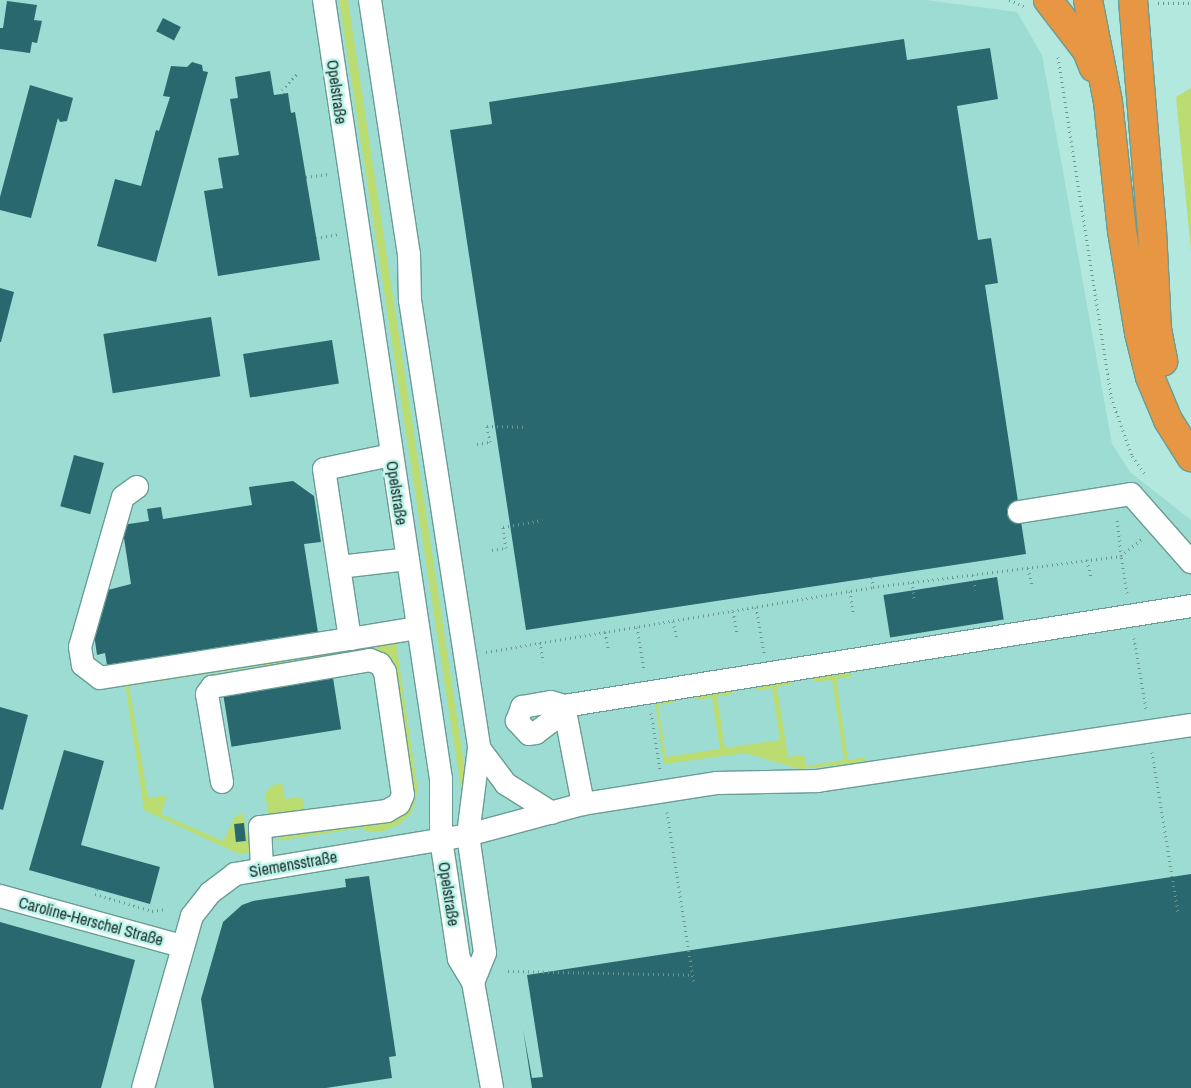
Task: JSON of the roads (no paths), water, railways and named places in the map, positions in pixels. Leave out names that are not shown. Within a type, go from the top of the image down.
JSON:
[{"type":"highway","points":[[1048,0],[1087,51],[1108,102]]},
{"type":"highway","points":[[1088,0],[1108,102],[1122,231],[1139,333],[1150,377],[1168,420],[1191,457]]},
{"type":"highway","points":[[1133,0],[1157,329],[1165,372],[1191,429]]},
{"type":"street","name":"Opelstraße","points":[[324,0],[441,779],[441,839],[459,959],[473,982],[492,1088]]},
{"type":"street","name":"Opelstraße","points":[[370,0],[409,254],[410,300],[479,748],[468,835],[485,953],[473,982]]},
{"type":"street","points":[[350,639],[324,469],[391,455]]},
{"type":"street","points":[[137,487],[123,497],[80,647],[83,666],[100,678],[418,628]]},
{"type":"street","points":[[1019,512],[1131,494],[1191,562]]},
{"type":"street","points":[[339,568],[408,559]]},
{"type":"street","points":[[583,804],[564,706],[1191,606]]},
{"type":"street","points":[[222,782],[206,694],[212,686],[370,660],[380,664],[385,672],[403,795],[399,804],[387,811],[260,827],[262,868]]},
{"type":"street","name":"Siemensstraße","points":[[143,1088],[192,916],[210,893],[235,874],[468,835],[583,804],[717,783],[817,781],[1191,725]]},
{"type":"street","points":[[479,748],[506,784],[552,813]]},
{"type":"street","name":"Caroline-Herschel Straße","points":[[0,896],[182,946]]}]
